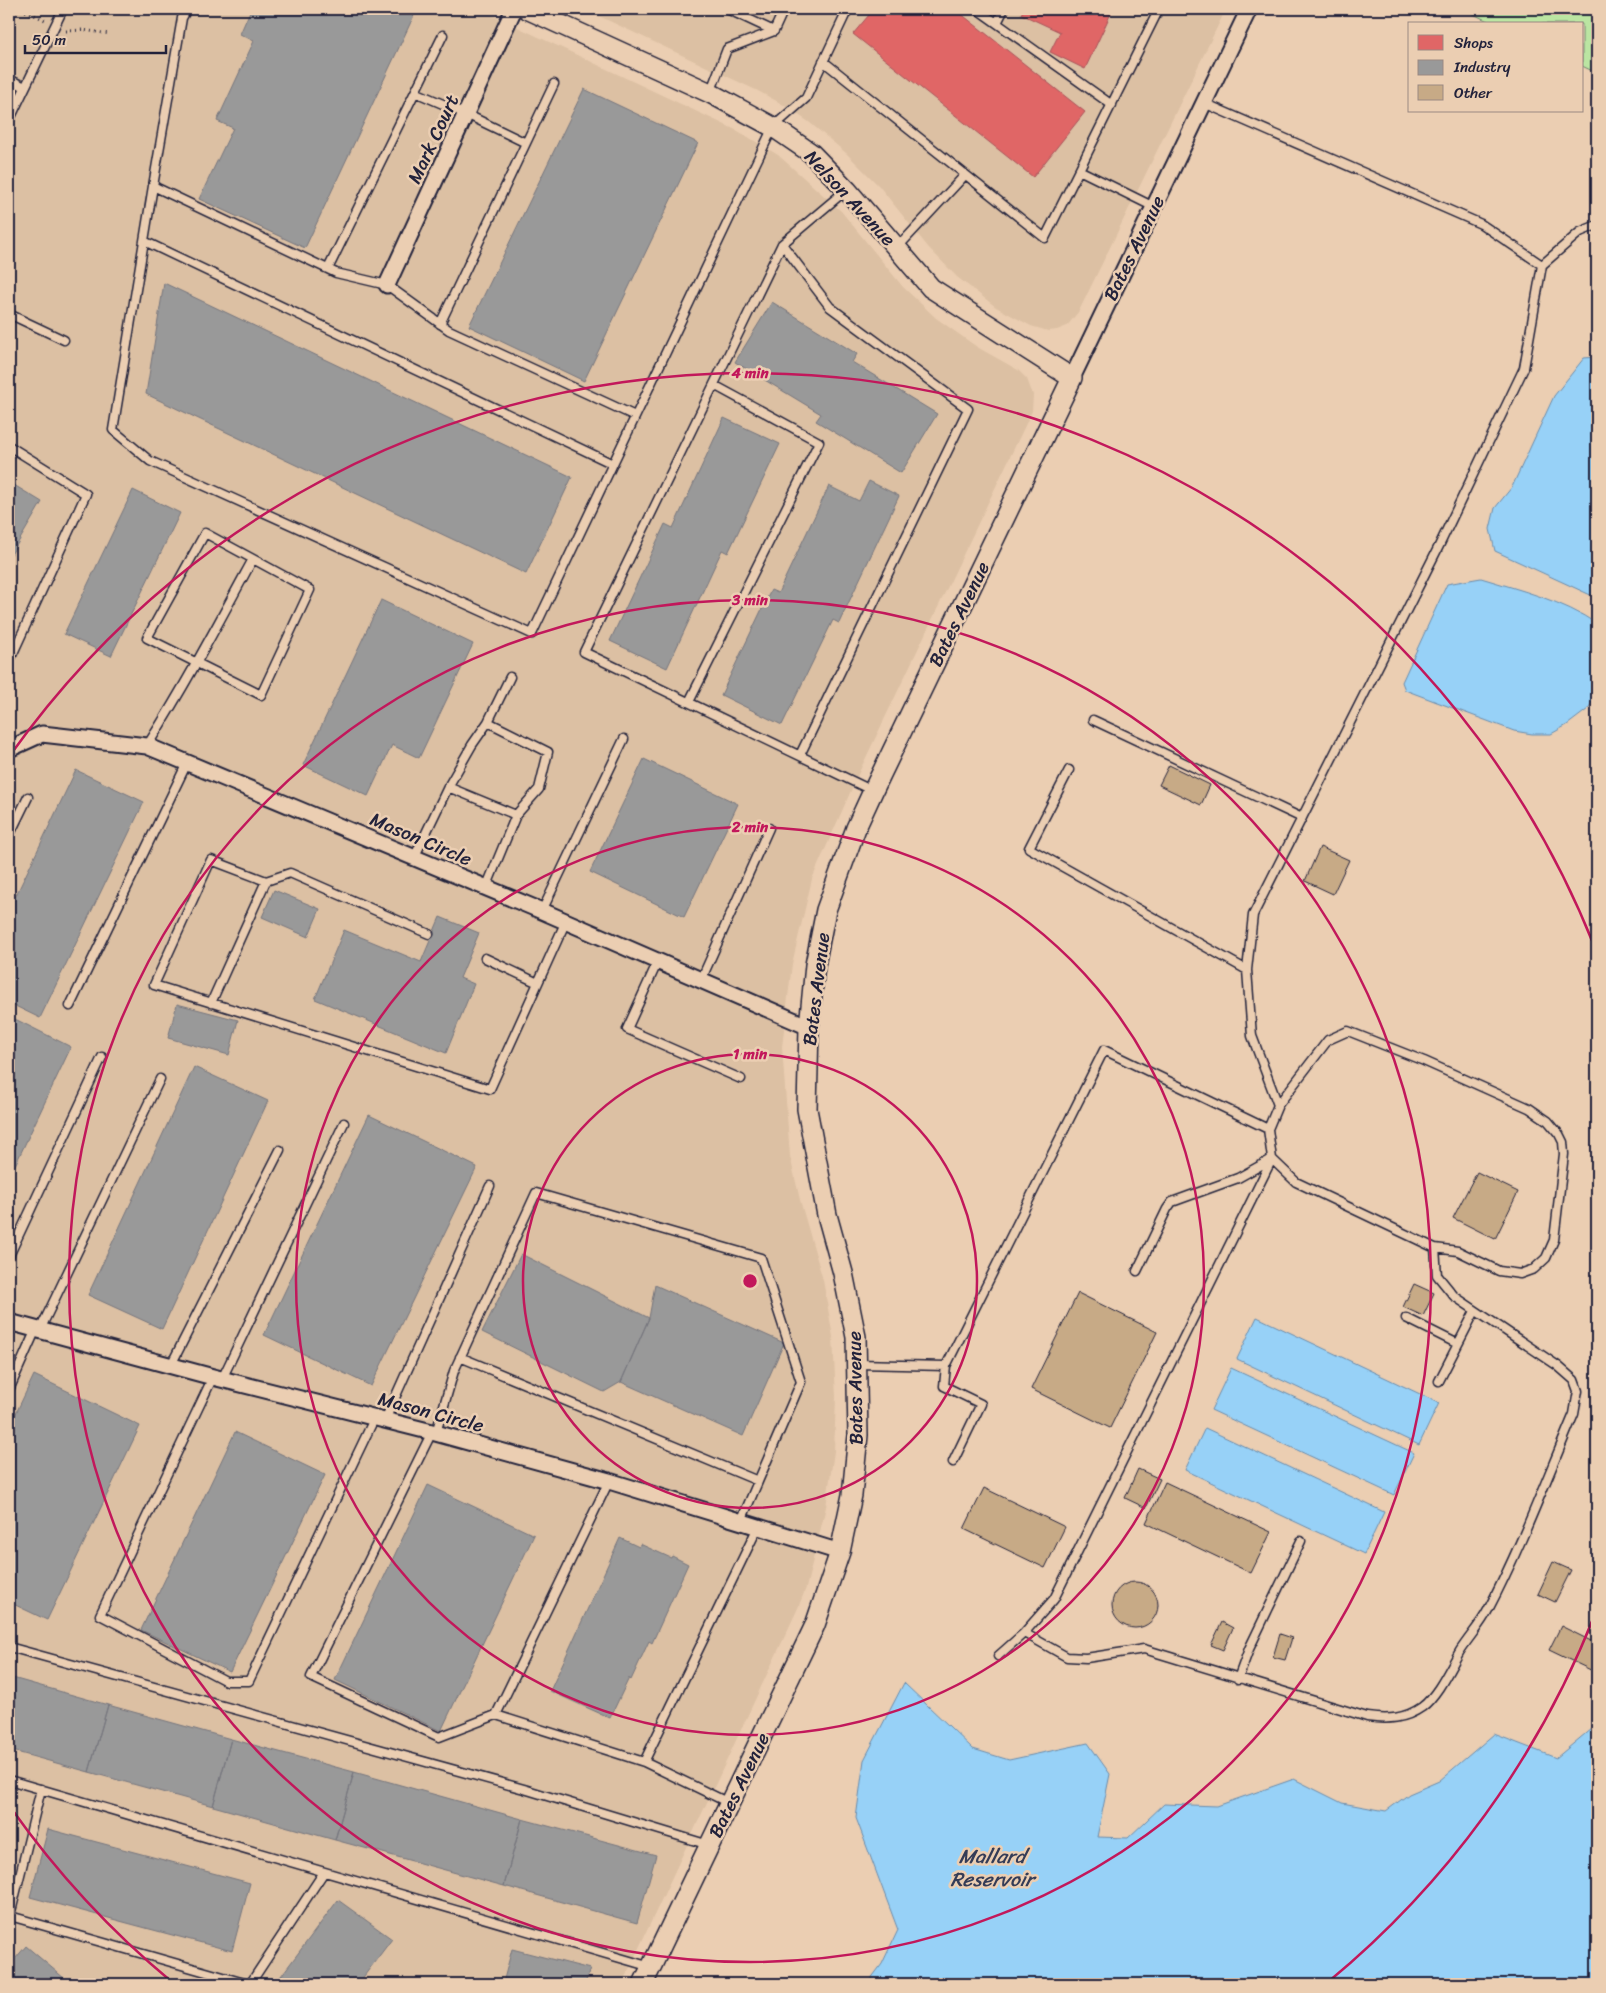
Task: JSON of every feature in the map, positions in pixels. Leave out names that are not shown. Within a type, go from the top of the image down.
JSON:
[{"type":"street","name":"Mark Court","points":[[388,285],[514,9]]},
{"type":"street","name":"Nelson Avenue","points":[[527,9],[710,93],[773,127],[811,153],[847,190],[930,288],[1072,378]]},
{"type":"street","name":"Bates Avenue","points":[[643,1984],[815,1625],[840,1552],[852,1495],[858,1435],[856,1337],[843,1273],[823,1197],[807,1109],[809,1027],[815,964],[826,910],[856,828],[873,791],[1249,9]]},
{"type":"street","name":"Mason Circle","points":[[13,745],[42,734],[147,746],[566,921],[809,1027]]},
{"type":"street","name":"Mason Circle","points":[[9,1322],[218,1378],[434,1432],[609,1481],[840,1552]]},
{"type":"lane","points":[[9,121],[63,9]]},
{"type":"lane","points":[[186,9],[182,18],[113,430],[150,461],[532,634],[773,127],[806,98],[848,9]]},
{"type":"lane","points":[[727,9],[774,31]]},
{"type":"lane","points":[[710,93],[727,49],[774,31],[784,9]]},
{"type":"lane","points":[[977,9],[1112,104]]},
{"type":"lane","points":[[997,23],[1004,9]]},
{"type":"lane","points":[[824,61],[1045,238],[1159,9]]},
{"type":"lane","points":[[328,269],[443,35]]},
{"type":"lane","points":[[9,78],[26,87]]},
{"type":"lane","points":[[440,324],[554,84]]},
{"type":"lane","points":[[415,92],[526,143]]},
{"type":"lane","points":[[1204,103],[1481,224],[1542,265]]},
{"type":"lane","points":[[1079,170],[1154,207]]},
{"type":"lane","points":[[897,248],[965,174]]},
{"type":"lane","points":[[153,186],[336,273],[388,285],[449,330],[635,416]]},
{"type":"lane","points":[[847,190],[782,244],[584,652],[873,791]]},
{"type":"lane","points":[[1278,1105],[1252,1036],[1247,970],[1253,915],[1439,546],[1524,368],[1542,265],[1580,232],[1597,225]]},
{"type":"lane","points":[[144,241],[613,464]]},
{"type":"lane","points":[[782,244],[830,307],[968,409],[800,756]]},
{"type":"lane","points":[[9,314],[64,340]]},
{"type":"lane","points":[[688,702],[819,442],[714,385]]},
{"type":"lane","points":[[9,446],[86,494],[9,662]]},
{"type":"lane","points":[[205,534],[310,590],[260,696],[197,663],[147,638],[205,534]]},
{"type":"lane","points":[[147,746],[181,692],[253,559]]},
{"type":"lane","points":[[414,858],[448,786],[488,722],[510,677]]},
{"type":"lane","points":[[1093,720],[1302,818]]},
{"type":"lane","points":[[486,888],[516,815],[539,790],[548,752],[488,722]]},
{"type":"lane","points":[[542,911],[624,739]]},
{"type":"lane","points":[[70,1006],[187,763]]},
{"type":"lane","points":[[1069,770],[1028,848],[1247,970]]},
{"type":"lane","points":[[448,786],[516,815]]},
{"type":"lane","points":[[9,836],[28,797]]},
{"type":"lane","points":[[701,980],[768,828]]},
{"type":"lane","points":[[429,934],[290,873],[266,881],[211,860],[154,985],[490,1089],[566,921]]},
{"type":"lane","points":[[211,1003],[266,881]]},
{"type":"lane","points":[[485,958],[538,983]]},
{"type":"lane","points":[[658,961],[627,1029],[741,1079]]},
{"type":"lane","points":[[998,1656],[1024,1633],[1054,1599],[1272,1159],[1268,1129],[1278,1105],[1328,1040],[1348,1031],[1424,1061],[1529,1108],[1548,1121],[1563,1142],[1564,1154],[1554,1240],[1546,1258],[1534,1269],[1520,1274],[1500,1271],[1458,1251],[1435,1248],[1296,1182],[1272,1159]]},
{"type":"lane","points":[[953,1462],[980,1404],[944,1386],[946,1366],[1104,1050],[1268,1129]]},
{"type":"lane","points":[[9,1256],[102,1057]]},
{"type":"lane","points":[[9,1390],[160,1079]]},
{"type":"lane","points":[[344,1123],[100,1615],[226,1681],[249,1681],[380,1419],[490,1186]]},
{"type":"lane","points":[[171,1365],[280,1150]]},
{"type":"lane","points":[[1137,1271],[1172,1202],[1238,1178],[1272,1159]]},
{"type":"lane","points":[[730,1804],[644,1762],[496,1715],[439,1736],[311,1677],[434,1432],[454,1371],[536,1193],[761,1258],[801,1382],[741,1521]]},
{"type":"lane","points":[[1024,1633],[1066,1657],[1086,1658],[1144,1649],[1368,1717],[1386,1720],[1403,1717],[1423,1706],[1442,1684],[1462,1648],[1487,1612],[1515,1554],[1574,1414],[1578,1391],[1574,1380],[1568,1373],[1454,1296],[1437,1275],[1435,1248]]},
{"type":"lane","points":[[1439,1381],[1475,1310]]},
{"type":"lane","points":[[1406,1318],[1458,1344]]},
{"type":"lane","points":[[460,1358],[758,1481]]},
{"type":"lane","points":[[857,1364],[946,1366]]},
{"type":"lane","points":[[496,1715],[609,1481]]},
{"type":"lane","points":[[644,1762],[758,1526]]},
{"type":"lane","points":[[1238,1678],[1249,1649],[1302,1541]]},
{"type":"lane","points":[[9,1647],[524,1789],[709,1845]]},
{"type":"lane","points":[[9,1780],[651,1967]]},
{"type":"lane","points":[[41,1789],[9,1918],[249,1984],[324,1872]]},
{"type":"shaded area","points":[[9,9],[479,9],[738,131],[778,155],[841,211],[903,287],[936,318],[977,347],[1018,370],[1027,379],[1033,395],[1032,411],[861,768],[812,879],[792,964],[782,1047],[790,1156],[800,1200],[823,1280],[833,1337],[836,1397],[834,1451],[826,1507],[806,1588],[798,1608],[622,1984],[9,1984]]},
{"type":"shaded area","points":[[584,9],[1226,9],[1079,311],[1067,326],[1048,331],[1031,326],[996,307],[957,277],[928,247],[879,186],[846,153],[809,122],[758,91]]},
{"type":"green space","points":[[1463,9],[1597,9],[1597,73],[1584,67],[1584,22],[1490,22]]},
{"type":"water","points":[[1597,357],[1597,598],[1495,551],[1490,529],[1495,508],[1512,487],[1554,396],[1584,358]]},
{"type":"water","points":[[1481,578],[1556,603],[1597,624],[1597,694],[1588,709],[1567,725],[1551,734],[1532,734],[1514,731],[1405,690],[1402,682],[1447,584]]},
{"type":"water","points":[[1257,1317],[1439,1403],[1419,1445],[1237,1359]]},
{"type":"water","points":[[1231,1368],[1414,1453],[1394,1495],[1211,1410]]},
{"type":"water","points":[[1205,1428],[1384,1512],[1364,1554],[1185,1470]]},
{"type":"water","name":"Mallard Reservoir","points":[[904,1683],[973,1749],[1009,1760],[1088,1743],[1110,1774],[1097,1837],[1128,1838],[1164,1804],[1217,1806],[1294,1779],[1342,1803],[1386,1811],[1409,1794],[1439,1781],[1494,1734],[1556,1758],[1597,1724],[1597,1984],[867,1984],[882,1964],[898,1930],[856,1818],[864,1760]]},
{"type":"building: Shops","points":[[874,9],[955,9],[1085,112],[1033,177],[853,34]]},
{"type":"building: Shops","points":[[1024,9],[1113,9],[1085,69],[1050,52],[1060,32],[1021,14]]},
{"type":"building: Industry","points":[[251,9],[417,9],[305,248],[199,199],[233,128],[217,121],[254,41],[240,34]]},
{"type":"building: Industry","points":[[584,89],[698,143],[584,381],[469,326]]},
{"type":"building: Industry","points":[[164,283],[572,477],[526,574],[146,394]]},
{"type":"building: Industry","points":[[772,302],[857,354],[852,362],[937,414],[901,473],[816,421],[821,414],[735,362]]},
{"type":"building: Industry","points":[[724,418],[780,444],[728,553],[722,550],[667,668],[610,641],[665,524],[673,528]]},
{"type":"building: Industry","points":[[869,481],[899,496],[839,623],[833,620],[782,725],[721,695],[771,590],[778,593],[829,486],[859,501]]},
{"type":"building: Industry","points":[[9,482],[42,502],[9,558]]},
{"type":"building: Industry","points":[[133,490],[180,513],[111,656],[64,634]]},
{"type":"building: Industry","points":[[381,600],[473,644],[419,758],[392,745],[368,796],[303,765]]},
{"type":"building: Industry","points":[[644,759],[738,804],[684,917],[590,872]]},
{"type":"building: Industry","points":[[76,770],[144,802],[40,1018],[9,1003],[9,910]]},
{"type":"building: Industry","points":[[274,890],[320,909],[308,937],[262,917]]},
{"type":"building: Industry","points":[[440,917],[479,933],[460,978],[474,984],[446,1053],[315,999],[344,930],[421,962]]},
{"type":"building: Industry","points":[[177,1004],[238,1020],[229,1055],[168,1038]]},
{"type":"building: Industry","points":[[9,1018],[17,1020],[71,1047],[9,1178]]},
{"type":"building: Industry","points":[[194,1067],[268,1101],[162,1329],[88,1295]]},
{"type":"building: Industry","points":[[369,1115],[477,1167],[371,1386],[264,1335]]},
{"type":"building: Industry","points":[[521,1254],[649,1318],[621,1382],[604,1392],[482,1332]]},
{"type":"building: Industry","points":[[655,1285],[784,1343],[743,1436],[621,1382],[649,1318]]},
{"type":"building: Industry","points":[[34,1375],[140,1426],[47,1620],[9,1602],[9,1428]]},
{"type":"building: Industry","points":[[235,1432],[325,1475],[230,1672],[141,1630]]},
{"type":"building: Industry","points":[[428,1485],[534,1535],[441,1731],[335,1680]]},
{"type":"building: Industry","points":[[620,1538],[639,1547],[640,1544],[671,1558],[672,1556],[688,1564],[652,1643],[649,1641],[631,1680],[629,1678],[610,1718],[550,1691]]},
{"type":"building: Industry","points":[[9,1677],[108,1705],[89,1772],[9,1750]]},
{"type":"building: Industry","points":[[108,1705],[231,1739],[213,1806],[89,1772]]},
{"type":"building: Industry","points":[[231,1739],[354,1772],[335,1840],[213,1806]]},
{"type":"building: Industry","points":[[354,1772],[522,1819],[504,1886],[335,1840]]},
{"type":"building: Industry","points":[[522,1819],[656,1855],[637,1923],[504,1886]]},
{"type":"building: Industry","points":[[48,1829],[250,1883],[232,1951],[30,1897]]},
{"type":"building: Industry","points":[[338,1900],[392,1939],[358,1984],[275,1984]]},
{"type":"building: Industry","points":[[26,1946],[71,1984],[9,1984],[9,1966]]},
{"type":"building: Industry","points":[[512,1949],[590,1969],[585,1984],[503,1983]]},
{"type":"building: Other","points":[[1169,765],[1210,785],[1201,805],[1159,785]]},
{"type":"building: Other","points":[[1320,847],[1349,860],[1333,894],[1305,881]]},
{"type":"building: Other","points":[[1477,1172],[1518,1192],[1495,1239],[1453,1218]]},
{"type":"building: Other","points":[[1414,1284],[1434,1293],[1423,1316],[1403,1307]]},
{"type":"building: Other","points":[[1078,1293],[1157,1332],[1110,1428],[1031,1389]]},
{"type":"building: Other","points":[[1138,1469],[1160,1479],[1146,1508],[1125,1498]]},
{"type":"building: Other","points":[[1165,1482],[1271,1532],[1251,1573],[1146,1523]]},
{"type":"building: Other","points":[[984,1488],[1065,1527],[1045,1568],[964,1529]]},
{"type":"building: Other","points":[[1553,1562],[1571,1570],[1555,1602],[1538,1594]]},
{"type":"building: Other","points":[[1130,1582],[1140,1582],[1154,1592],[1158,1605],[1154,1618],[1148,1624],[1140,1628],[1130,1628],[1116,1618],[1112,1610],[1112,1600],[1122,1586]]},
{"type":"building: Other","points":[[1222,1622],[1233,1628],[1223,1650],[1211,1645]]},
{"type":"building: Other","points":[[1561,1626],[1597,1644],[1597,1673],[1549,1650]]},
{"type":"building: Other","points":[[1280,1634],[1292,1638],[1285,1660],[1273,1657]]}]
